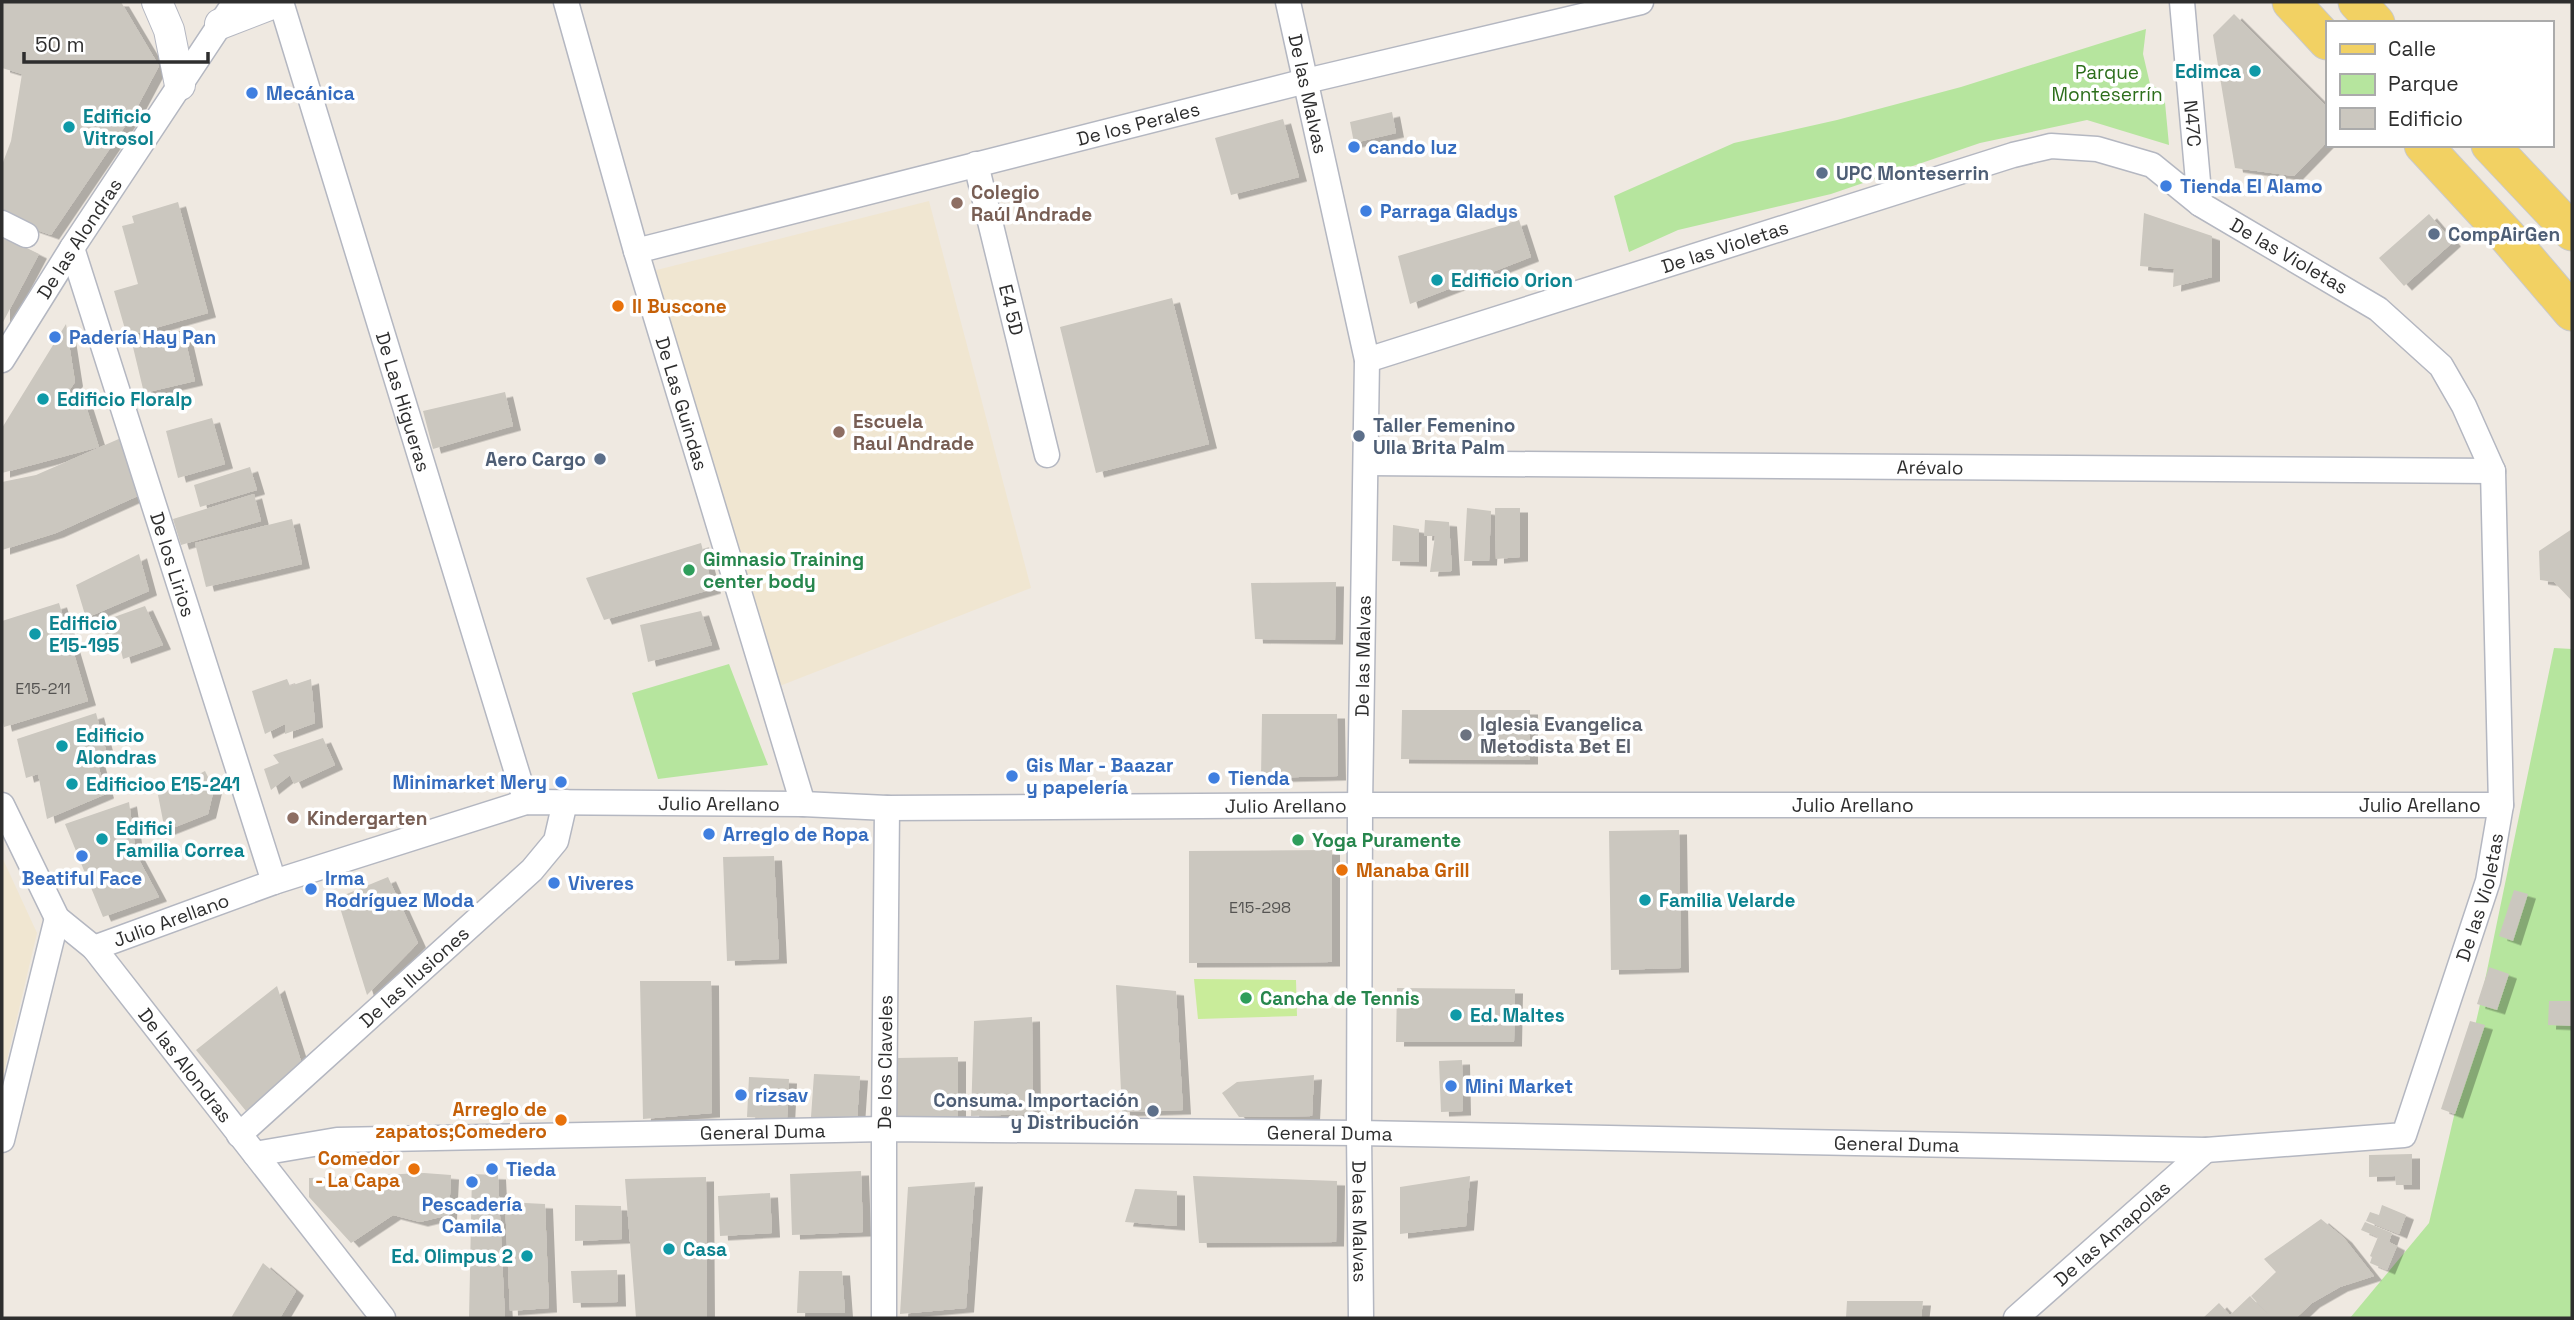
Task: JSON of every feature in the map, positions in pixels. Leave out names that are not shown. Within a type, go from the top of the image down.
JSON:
[{"type":"main road","points":[[2291,2],[2326,40]]},
{"type":"main road","points":[[2357,2],[2374,21]]},
{"type":"main road","points":[[2425,147],[2572,312]]},
{"type":"main road","points":[[2492,147],[2572,232]]},
{"type":"street","points":[[157,2],[169,30],[180,85]]},
{"type":"street","points":[[180,85],[227,13],[279,2]]},
{"type":"street","name":"De Las Higueras","points":[[279,2],[526,802]]},
{"type":"street","name":"De Las Guindas","points":[[566,2],[636,251],[803,804]]},
{"type":"street","name":"De las Malvas","points":[[1288,2],[1367,360],[1360,805],[1361,1318]]},
{"type":"street","name":"De los Perales","points":[[636,251],[1306,81],[1641,2]]},
{"type":"street","name":"N47C","points":[[2182,2],[2200,204]]},
{"type":"street","name":"De las Alondras","points":[[2,359],[180,85]]},
{"type":"street","name":"De las Violetas","points":[[1367,360],[2013,155],[2051,146],[2097,149],[2152,165],[2200,204],[2378,309],[2441,366],[2464,406],[2493,471],[2501,805],[2488,881],[2404,1135]]},
{"type":"street","name":"E4 5D","points":[[976,164],[1047,455]]},
{"type":"street","points":[[2,223],[26,235]]},
{"type":"street","name":"De los Lirios","points":[[72,248],[274,882]]},
{"type":"street","name":"Arévalo","points":[[1366,463],[2493,471]]},
{"type":"street","name":"Julio Arellano","points":[[94,948],[274,882],[526,802],[803,804],[887,808],[1360,805],[2501,805]]},
{"type":"street","name":"De las Ilusiones","points":[[247,1145],[531,870],[556,841],[565,802]]},
{"type":"street","name":"De las Alondras","points":[[2,805],[57,918],[94,948],[383,1318]]},
{"type":"street","name":"De los Claveles","points":[[884,1318],[887,808]]},
{"type":"street","points":[[2,1140],[57,918]]},
{"type":"street","name":"General Duma","points":[[247,1145],[337,1140],[884,1129],[1359,1132],[2206,1150],[2404,1135]]},
{"type":"street","name":"De las Amapolas","points":[[2016,1318],[2206,1150]]},
{"type":"shaded area","name":"Escuela Raul Andrade","points":[[929,201],[1031,588],[777,687],[633,276]]},
{"type":"shaded area","points":[[2,857],[37,933],[2,1081]]},
{"type":"green space","name":"Parque Monteserrín","points":[[2146,29],[2143,54],[2150,84],[2164,92],[2169,145],[2087,120],[1980,143],[1831,194],[1678,230],[1629,252],[1614,196],[1734,143],[1837,120],[1961,87]]},
{"type":"green space","points":[[2554,648],[2572,649],[2572,1318],[2350,1318],[2429,1223],[2479,1009]]},
{"type":"green space","points":[[729,664],[768,765],[658,779],[632,693]]},
{"type":"green space","name":"Cancha de Tennis","points":[[1194,979],[1296,980],[1297,1016],[1198,1019]]},
{"type":"building","points":[[2,2],[121,2],[159,66],[134,113],[51,235],[2,218],[2,165],[11,141],[22,74],[2,68]]},
{"type":"building","name":"Edimca","points":[[2234,14],[2326,106],[2326,143],[2294,176],[2235,168],[2213,35]]},
{"type":"building","points":[[1392,112],[1396,133],[1354,143],[1350,122]]},
{"type":"building","points":[[1283,119],[1299,177],[1231,195],[1215,138]]},
{"type":"building","points":[[178,202],[208,313],[127,336],[114,291],[138,284],[122,226],[134,223],[132,216]]},
{"type":"building","points":[[2144,213],[2212,236],[2212,277],[2173,287],[2174,269],[2140,266]]},
{"type":"building","points":[[2429,214],[2453,242],[2404,286],[2379,258]]},
{"type":"building","name":"Edificio Orion","points":[[1519,220],[1531,257],[1410,304],[1398,256]]},
{"type":"building","points":[[2,236],[39,254],[2,324]]},
{"type":"building","points":[[1172,298],[1209,444],[1096,473],[1060,327]]},
{"type":"building","name":"Edificio Floralp","points":[[66,324],[75,382],[64,398],[77,405],[84,400],[99,447],[2,473],[2,428]]},
{"type":"building","points":[[183,330],[195,381],[144,393],[132,343]]},
{"type":"building","points":[[505,392],[513,426],[433,449],[423,411]]},
{"type":"building","points":[[212,418],[225,464],[178,478],[166,431]]},
{"type":"building","points":[[121,438],[140,495],[56,533],[2,550],[2,482],[36,475]]},
{"type":"building","points":[[250,467],[257,490],[200,507],[194,485]]},
{"type":"building","points":[[254,494],[261,521],[181,545],[173,519]]},
{"type":"building","points":[[1467,508],[1491,511],[1489,561],[1464,561]]},
{"type":"building","points":[[1495,508],[1520,508],[1520,557],[1496,559]]},
{"type":"building","points":[[292,519],[302,564],[206,587],[195,543]]},
{"type":"building","points":[[1425,520],[1449,522],[1452,571],[1430,572],[1435,536],[1424,536]]},
{"type":"building","points":[[1393,525],[1419,529],[1419,562],[1392,561]]},
{"type":"building","points":[[2572,529],[2572,601],[2554,582],[2540,580],[2539,551]]},
{"type":"building","points":[[701,543],[713,589],[604,620],[586,578]]},
{"type":"building","points":[[139,554],[149,591],[86,618],[76,585]]},
{"type":"building","points":[[1336,582],[1335,640],[1255,639],[1251,583]]},
{"type":"building","points":[[59,603],[88,701],[4,727],[2,621]]},
{"type":"building","points":[[145,606],[163,645],[123,659],[117,634],[105,634],[103,621]]},
{"type":"building","points":[[701,611],[712,645],[648,662],[640,625]]},
{"type":"building","points":[[287,679],[290,686],[311,679],[315,723],[285,734],[285,724],[265,734],[252,691]]},
{"type":"building","name":"Iglesia Evangelica Metodista Bet El","points":[[1402,710],[1530,710],[1530,760],[1401,759]]},
{"type":"building","points":[[96,713],[107,754],[96,757],[106,794],[47,819],[38,774],[26,778],[17,739]]},
{"type":"building","points":[[1262,714],[1337,714],[1338,776],[1261,778]]},
{"type":"building","points":[[323,738],[335,765],[294,784],[290,775],[271,790],[264,769],[279,763],[273,755]]},
{"type":"building","points":[[205,771],[214,789],[208,814],[165,831],[158,795]]},
{"type":"building","points":[[129,802],[136,854],[159,897],[103,917],[65,824]]},
{"type":"building","name":"Familia Velarde","points":[[1679,830],[1681,968],[1611,970],[1609,831]]},
{"type":"building","points":[[1332,850],[1332,962],[1189,963],[1189,851]]},
{"type":"building","points":[[774,856],[779,959],[727,961],[723,857]]},
{"type":"building","points":[[388,877],[418,943],[367,995],[337,898]]},
{"type":"building","points":[[2514,890],[2528,894],[2513,941],[2499,936]]},
{"type":"building","points":[[2489,967],[2509,974],[2497,1010],[2477,1004]]},
{"type":"building","points":[[640,981],[711,981],[712,1113],[643,1119]]},
{"type":"building","points":[[1116,985],[1176,991],[1183,1110],[1122,1112]]},
{"type":"building","points":[[277,986],[301,1061],[246,1111],[196,1050]]},
{"type":"building","name":"Ed. Maltes","points":[[1397,988],[1515,989],[1514,1042],[1396,1042]]},
{"type":"building","points":[[2549,1001],[2572,1001],[2572,1026],[2548,1025]]},
{"type":"building","points":[[1032,1017],[1033,1114],[971,1116],[974,1021]]},
{"type":"building","points":[[2470,1021],[2485,1025],[2455,1114],[2441,1109]]},
{"type":"building","points":[[958,1057],[958,1120],[897,1121],[897,1058]]},
{"type":"building","name":"Mini Market","points":[[1462,1060],[1463,1111],[1441,1112],[1439,1061]]},
{"type":"building","points":[[814,1074],[860,1076],[857,1120],[811,1117]]},
{"type":"building","points":[[1314,1075],[1312,1116],[1239,1117],[1222,1093],[1237,1082]]},
{"type":"building","points":[[749,1077],[789,1079],[787,1119],[747,1117]]},
{"type":"building","points":[[2412,1154],[2412,1185],[2396,1185],[2395,1176],[2369,1177],[2369,1155]]},
{"type":"building","points":[[861,1171],[863,1232],[792,1235],[790,1174]]},
{"type":"building","points":[[424,1173],[451,1175],[449,1215],[420,1222],[393,1215],[351,1243],[309,1197],[309,1178]]},
{"type":"building","points":[[472,1174],[498,1175],[505,1318],[469,1318]]},
{"type":"building","points":[[1193,1176],[1337,1181],[1336,1242],[1199,1243]]},
{"type":"building","points":[[1470,1176],[1466,1226],[1400,1234],[1400,1187]]},
{"type":"building","name":"Casa","points":[[706,1177],[707,1318],[636,1318],[625,1179]]},
{"type":"building","points":[[975,1182],[966,1308],[900,1314],[908,1187]]},
{"type":"building","points":[[1135,1189],[1177,1191],[1177,1226],[1125,1222]]},
{"type":"building","points":[[770,1193],[772,1233],[720,1236],[718,1196]]},
{"type":"building","name":"Ed. Olimpus 2","points":[[505,1202],[545,1204],[549,1308],[510,1311]]},
{"type":"building","points":[[575,1205],[621,1206],[622,1239],[575,1241]]},
{"type":"building","points":[[2382,1205],[2406,1215],[2399,1234],[2366,1221],[2370,1212],[2379,1215]]},
{"type":"building","points":[[2321,1219],[2344,1238],[2374,1276],[2340,1287],[2312,1303],[2296,1318],[2272,1318],[2251,1296],[2276,1272],[2264,1259]]},
{"type":"building","points":[[2365,1222],[2392,1233],[2389,1242],[2397,1246],[2387,1270],[2370,1263],[2378,1237],[2361,1230]]},
{"type":"building","points":[[263,1263],[296,1291],[280,1318],[231,1318]]},
{"type":"building","points":[[617,1270],[618,1302],[573,1303],[571,1271]]},
{"type":"building","points":[[799,1271],[842,1271],[845,1313],[797,1313]]},
{"type":"building","points":[[2250,1296],[2271,1318],[2203,1318],[2219,1303],[2230,1315]]},
{"type":"building","points":[[1847,1301],[1923,1301],[1921,1318],[1846,1318]]},
{"type":"place","name":"Edimca","points":[[2255,71]]},
{"type":"place","name":"Mecánica","points":[[252,93]]},
{"type":"place","name":"Edificio Vitrosol","points":[[69,127]]},
{"type":"place","name":"cando luz","points":[[1354,147]]},
{"type":"place","name":"UPC Monteserrin","points":[[1822,173]]},
{"type":"place","name":"Tienda El Alamo","points":[[2166,186]]},
{"type":"place","name":"Colegio Raúl Andrade","points":[[957,203]]},
{"type":"place","name":"Parraga Gladys","points":[[1366,211]]},
{"type":"place","name":"CompAirGen","points":[[2434,234]]},
{"type":"place","name":"Edificio Orion","points":[[1437,280]]},
{"type":"place","name":"Il Buscone","points":[[618,306]]},
{"type":"place","name":"Padería Hay Pan","points":[[55,337]]},
{"type":"place","name":"Edificio Floralp","points":[[43,399]]},
{"type":"place","name":"Escuela Raul Andrade","points":[[839,432]]},
{"type":"place","name":"Taller Femenino Ulla Brita Palm","points":[[1359,436]]},
{"type":"place","name":"Aero Cargo","points":[[600,459]]},
{"type":"place","name":"Gimnasio Training center body","points":[[689,570]]},
{"type":"place","name":"Edificio E15-195","points":[[35,634]]},
{"type":"place","name":"Iglesia Evangelica Metodista Bet El","points":[[1466,735]]},
{"type":"place","name":"Edificio Alondras","points":[[62,746]]},
{"type":"place","name":"Gis Mar - Baazar y papelería","points":[[1012,776]]},
{"type":"place","name":"Tienda","points":[[1214,778]]},
{"type":"place","name":"Minimarket Mery","points":[[561,782]]},
{"type":"place","name":"Edificioo E15-241","points":[[72,784]]},
{"type":"place","name":"Kindergarten","points":[[293,818]]},
{"type":"place","name":"Arreglo de Ropa","points":[[709,834]]},
{"type":"place","name":"Edifici Familia Correa","points":[[102,839]]},
{"type":"place","name":"Yoga Puramente","points":[[1298,840]]},
{"type":"place","name":"Beatiful Face","points":[[82,856]]},
{"type":"place","name":"Manaba Grill","points":[[1342,870]]},
{"type":"place","name":"Viveres","points":[[554,883]]},
{"type":"place","name":"Irma Rodríguez Moda","points":[[311,889]]},
{"type":"place","name":"Familia Velarde","points":[[1645,900]]},
{"type":"place","name":"Cancha de Tennis","points":[[1246,998]]},
{"type":"place","name":"Ed. Maltes","points":[[1456,1015]]},
{"type":"place","name":"Mini Market","points":[[1451,1086]]},
{"type":"place","name":"rizsav","points":[[741,1095]]},
{"type":"place","name":"Consuma. Importación y Distribución","points":[[1153,1111]]},
{"type":"place","name":"Arreglo de zapatos;Comedero","points":[[561,1120]]},
{"type":"place","name":"Comedor - La Capa","points":[[414,1169]]},
{"type":"place","name":"Tieda","points":[[492,1169]]},
{"type":"place","name":"Pescadería Camila","points":[[472,1182]]},
{"type":"place","name":"Casa","points":[[669,1249]]},
{"type":"place","name":"Ed. Olimpus 2","points":[[527,1256]]}]
